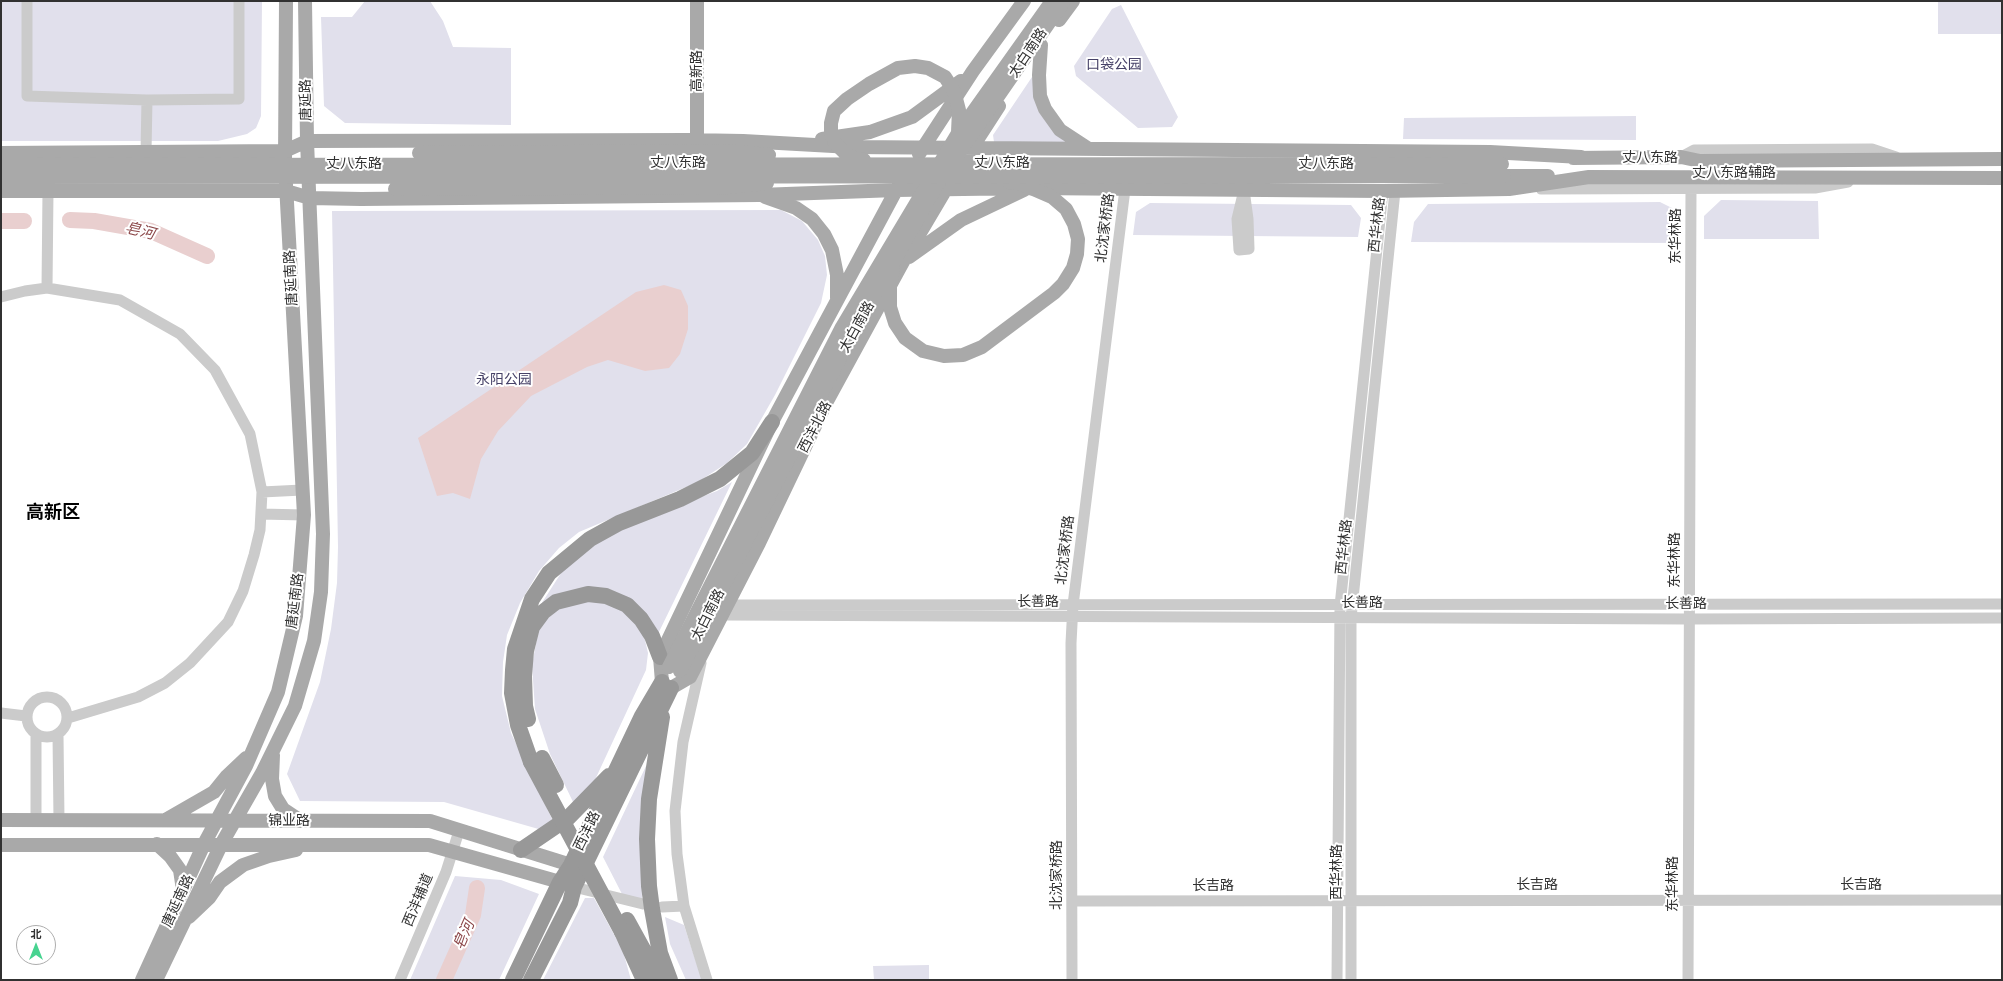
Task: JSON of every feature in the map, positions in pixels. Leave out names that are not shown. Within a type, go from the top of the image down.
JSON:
[{"type":"highway","points":[[660,980],[624,926],[518,726],[512,693],[516,649],[532,599],[549,573],[590,539],[619,523],[680,499],[720,479],[752,453],[772,422]]},
{"type":"highway","points":[[537,760],[525,706],[524,676],[526,651],[532,627],[543,612],[556,602],[588,594],[606,596],[627,605],[641,619],[670,665]]},
{"type":"highway","points":[[666,690],[649,799],[647,839],[649,886],[652,909],[660,953],[670,980]]},
{"type":"highway","name":"西沣路","points":[[531,980],[570,903],[567,884],[571,865],[642,716],[666,690]]},
{"type":"highway","name":"西沣路","points":[[513,980],[567,884],[666,690]]},
{"type":"highway","points":[[522,850],[568,818],[618,766]]},
{"type":"highway","points":[[624,926],[644,980]]},
{"type":"main road","name":"唐延路","points":[[286,1],[286,192]]},
{"type":"main road","name":"唐延路","points":[[305,1],[306,141],[310,198]]},
{"type":"main road","name":"高新路","points":[[688,1],[693,141]]},
{"type":"main road","name":"高新路","points":[[693,141],[697,1]]},
{"type":"main road","points":[[666,690],[670,665],[772,422],[896,190],[973,71],[1024,1]]},
{"type":"main road","name":"太白南路","points":[[670,665],[842,327],[958,132],[1052,1]]},
{"type":"main road","name":"太白南路","points":[[670,665],[845,348],[899,260],[938,183],[1064,1]]},
{"type":"main road","name":"太白南路","points":[[971,148],[1072,1]]},
{"type":"main road","points":[[1041,45],[1039,75],[1040,96],[1045,109],[1060,130],[1089,149]]},
{"type":"main road","points":[[881,163],[856,159],[844,152],[835,143],[831,133],[831,122],[834,111],[847,99],[879,78],[898,68],[915,66],[928,68],[945,77],[954,91],[959,110],[958,132]]},
{"type":"main road","points":[[793,144],[870,132],[912,118],[973,71]]},
{"type":"main road","points":[[1,153],[285,151],[306,141],[693,141],[923,148],[1490,152],[1582,157]]},
{"type":"main road","points":[[369,141],[419,153],[727,151],[852,169]]},
{"type":"main road","name":"西沣北路","points":[[666,690],[690,677],[899,260],[971,148]]},
{"type":"main road","name":"丈八东路","points":[[1,164],[852,169],[979,177],[1503,170],[1582,157],[1682,157],[1700,161],[2002,159]]},
{"type":"main road","name":"丈八东路","points":[[1,177],[852,169],[881,163],[1503,170],[1589,177],[1815,177],[1862,179],[2002,178]]},
{"type":"main road","points":[[361,199],[395,189],[729,187],[852,169]]},
{"type":"main road","points":[[979,177],[1022,184],[1052,197],[1066,209],[1074,224],[1078,239],[1077,254],[1073,268],[1063,284],[1054,293],[982,347],[962,355],[944,356],[923,351],[905,338],[895,323],[890,307],[890,286],[899,260],[961,220],[1030,188]]},
{"type":"main road","name":"丈八东路","points":[[310,198],[361,199],[759,194],[1030,188],[1389,191],[1509,189],[1589,177]]},
{"type":"main road","points":[[1,190],[286,192],[310,198]]},
{"type":"main road","name":"唐延南路","points":[[142,980],[204,844],[252,752],[278,692],[296,616],[304,516],[286,192]]},
{"type":"main road","points":[[759,194],[796,208],[812,219],[824,234],[832,250],[838,299]]},
{"type":"main road","name":"唐延南路","points":[[156,980],[222,843],[236,820],[296,706],[314,641],[321,592],[323,534],[310,198]]},
{"type":"main road","points":[[666,690],[670,665]]},
{"type":"main road","points":[[274,749],[272,779],[275,796],[283,809],[301,821]]},
{"type":"main road","points":[[163,820],[191,806],[214,792],[227,776],[252,752]]},
{"type":"main road","name":"锦业路","points":[[1,820],[430,822],[571,865]]},
{"type":"main road","points":[[286,821],[286,844]]},
{"type":"main road","name":"锦业路","points":[[1,845],[222,843],[429,845],[567,884]]},
{"type":"main road","points":[[157,844],[170,856],[180,870],[183,890]]},
{"type":"main road","points":[[183,922],[209,898],[220,882],[243,865],[268,856],[323,844]]},
{"type":"street","points":[[27,1],[27,96],[147,100],[239,99],[239,1]]},
{"type":"street","points":[[146,153],[147,100]]},
{"type":"street","name":"丈八东路辅路","points":[[1682,157],[1694,150],[1872,149],[1902,160]]},
{"type":"street","name":"北沈家桥路","points":[[1072,980],[1072,617],[1125,189],[1128,150]]},
{"type":"street","points":[[1700,161],[1700,177]]},
{"type":"street","name":"丈八东路辅路","points":[[1509,189],[1815,188],[1862,179]]},
{"type":"street","name":"东华林路","points":[[1688,980],[1691,189]]},
{"type":"street","points":[[47,288],[48,191]]},
{"type":"street","name":"西华林路","points":[[1351,980],[1351,618],[1389,191]]},
{"type":"street","name":"西华林路","points":[[1337,980],[1339,618],[1389,191]]},
{"type":"street","points":[[1,297],[25,290],[47,288],[120,300],[180,334],[215,370],[250,434],[262,492],[260,530],[254,555],[243,591],[228,622],[190,663],[165,683],[138,697],[68,718],[58,735],[60,820]]},
{"type":"street","points":[[262,492],[302,490]]},
{"type":"street","points":[[261,514],[304,516]]},
{"type":"street","name":"长善路","points":[[724,610],[1073,605],[1353,606],[2002,604]]},
{"type":"street","name":"长善路","points":[[724,610],[1072,617],[1689,620],[2002,618]]},
{"type":"street","points":[[704,650],[683,742],[676,798],[677,854],[684,906],[707,980]]},
{"type":"street","points":[[58,735],[46,738],[36,735],[30,727],[26,716],[28,708],[35,701],[44,697],[54,696],[60,700],[68,718]]},
{"type":"street","points":[[1,713],[26,716]]},
{"type":"street","points":[[36,735],[36,820]]},
{"type":"street","name":"西沣辅道","points":[[400,980],[446,872],[459,831]]},
{"type":"street","points":[[567,884],[643,904]]},
{"type":"street","name":"长吉路","points":[[1072,901],[2002,900]]},
{"type":"street","points":[[662,907],[684,906]]},
{"type":"green space","points":[[1,1],[262,1],[261,116],[256,128],[247,134],[218,141],[1,141]]},
{"type":"green space","points":[[365,1],[430,1],[443,21],[453,47],[511,48],[511,125],[345,123],[324,106],[321,17],[352,17]]},
{"type":"green space","points":[[1938,1],[2002,1],[2002,34],[1938,34]]},
{"type":"green space","name":"口袋公园","points":[[1121,5],[1178,117],[1172,127],[1138,128],[1076,76],[1074,66],[1112,9]]},
{"type":"green space","points":[[1032,77],[1068,143],[994,142],[993,135]]},
{"type":"green space","points":[[1636,116],[1636,140],[1403,139],[1404,118]]},
{"type":"green space","points":[[1721,200],[1818,201],[1819,239],[1704,239],[1704,216]]},
{"type":"green space","points":[[1660,202],[1672,208],[1676,214],[1678,220],[1677,243],[1411,242],[1414,222],[1428,204]]},
{"type":"green space","points":[[1150,203],[1351,205],[1361,218],[1358,237],[1133,235],[1136,212]]},
{"type":"green space","name":"永阳公园","points":[[781,210],[802,221],[818,240],[825,256],[827,275],[821,303],[775,395],[747,444],[727,463],[698,482],[579,532],[559,548],[539,571],[520,603],[507,635],[503,662],[502,696],[511,733],[553,821],[542,830],[444,802],[300,801],[287,774],[320,682],[331,629],[337,583],[338,547],[332,211]]},
{"type":"green space","points":[[732,482],[656,638],[614,595],[536,612],[563,570],[593,541],[674,507],[717,491]]},
{"type":"green space","points":[[597,599],[618,607],[635,619],[644,636],[648,653],[646,670],[594,782],[574,804],[550,754],[535,709],[532,665],[539,627],[554,610]]},
{"type":"green space","points":[[646,766],[641,842],[642,899],[622,894],[603,857]]},
{"type":"green space","points":[[455,876],[501,880],[539,894],[499,980],[410,980]]},
{"type":"green space","points":[[585,898],[594,898],[623,951],[631,980],[543,980]]},
{"type":"green space","points":[[665,917],[684,925],[702,980],[686,980],[670,944]]},
{"type":"green space","points":[[929,965],[929,980],[874,980],[873,966]]},
{"type":"shaded area","points":[[664,285],[681,290],[688,306],[688,329],[680,354],[669,368],[645,371],[608,360],[587,367],[531,396],[498,431],[481,459],[470,499],[453,493],[437,496],[418,438],[636,292]]},
{"type":"waterway","name":"皂河","points":[[70,220],[94,221],[151,231],[207,256]]},
{"type":"waterway","name":"皂河","points":[[1,221],[24,221]]},
{"type":"waterway","name":"皂河","points":[[444,980],[473,915],[477,888]]},
{"type":"district","name":"高新区","points":[[53,513]]}]
